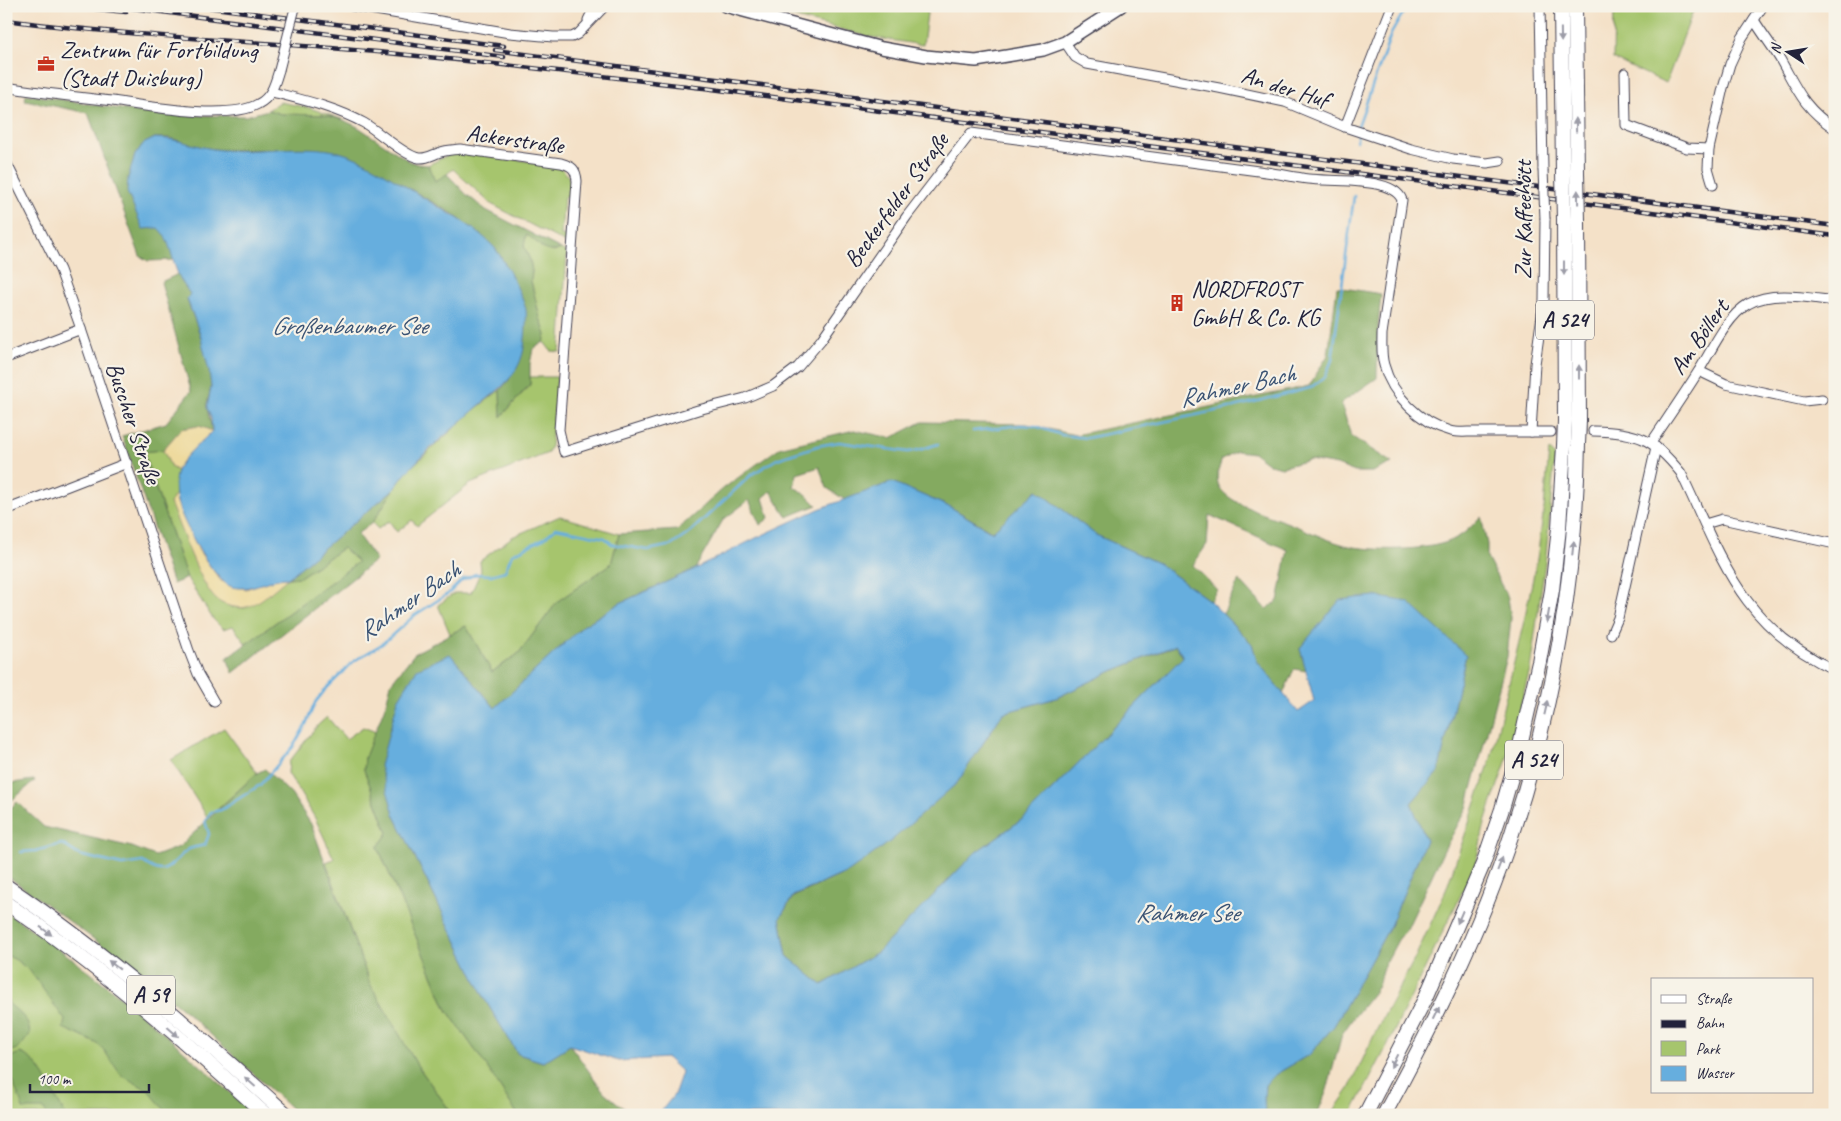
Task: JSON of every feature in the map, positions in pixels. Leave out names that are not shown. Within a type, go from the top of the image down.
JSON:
[{"type":"highway","name":"A 524","points":[[1384,1115],[1415,1057],[1483,910],[1512,834],[1536,754],[1556,666],[1568,595],[1575,530],[1571,445],[1570,173],[1561,6]]},
{"type":"highway","name":"A 524","points":[[1570,173],[1575,6]]},
{"type":"highway","name":"A 524","points":[[1365,1115],[1426,997],[1483,864],[1502,809],[1519,750],[1539,662],[1552,590],[1571,445]]},
{"type":"highway","name":"A 59","points":[[6,886],[78,937],[131,978],[287,1115]]},
{"type":"highway","name":"A 59","points":[[6,903],[70,949],[122,990],[172,1031],[266,1115]]},
{"type":"main road","points":[[725,6],[882,48],[926,56],[976,61],[1036,51],[1065,42],[1121,6]]},
{"type":"street","points":[[352,6],[510,33],[565,37],[582,31],[605,6]]},
{"type":"street","points":[[582,31],[595,6]]},
{"type":"street","points":[[1349,128],[1392,6]]},
{"type":"street","name":"Zur Kaffeehött","points":[[1531,432],[1535,364],[1544,301],[1545,219],[1540,6]]},
{"type":"street","points":[[1713,185],[1708,168],[1723,88],[1730,64],[1742,38],[1763,6]]},
{"type":"street","points":[[6,87],[186,111],[245,109],[259,104],[272,92],[295,7]]},
{"type":"street","points":[[1754,20],[1808,107],[1815,115],[1835,129]]},
{"type":"street","name":"An der Huf","points":[[1065,42],[1075,58],[1087,64],[1285,102],[1363,133],[1411,149],[1453,159],[1487,163],[1500,161]]},
{"type":"street","points":[[1625,73],[1626,125],[1687,148],[1710,150]]},
{"type":"street","name":"Ackerstraße","points":[[272,92],[312,102],[346,114],[375,129],[412,156],[419,158],[427,158],[449,150],[460,149],[561,163],[573,168],[577,181],[559,430],[564,452]]},
{"type":"street","name":"Beckerfelder Straße","points":[[564,452],[698,410],[745,398],[773,386],[798,367],[821,340],[906,218],[971,133],[1309,179],[1366,182],[1394,189],[1402,200],[1382,334],[1383,365],[1392,385],[1405,402],[1417,413],[1429,422],[1451,431],[1531,432]]},
{"type":"street","name":"Buscher Straße","points":[[6,162],[60,270],[127,462],[189,651],[198,674],[214,702]]},
{"type":"street","name":"Am Böllert","points":[[1654,445],[1732,319],[1747,305],[1775,297],[1835,301]]},
{"type":"street","points":[[6,358],[81,329]]},
{"type":"street","points":[[1699,371],[1726,384],[1804,401],[1822,399]]},
{"type":"street","points":[[1593,431],[1612,432],[1642,438],[1654,445],[1681,473],[1726,571],[1752,610],[1782,639],[1798,651],[1835,670]]},
{"type":"street","points":[[1531,432],[1550,432]]},
{"type":"street","points":[[1611,634],[1618,618],[1654,445]]},
{"type":"street","points":[[6,510],[127,462]]},
{"type":"street","points":[[1705,524],[1722,519],[1835,544]]},
{"type":"green space","points":[[770,6],[928,6],[923,45],[870,37],[769,11]]},
{"type":"green space","points":[[1614,6],[1695,6],[1666,83],[1613,59]]},
{"type":"green space","points":[[26,94],[158,115],[246,116],[268,110],[281,114],[323,115],[341,119],[358,127],[409,161],[428,165],[435,181],[447,174],[467,195],[486,210],[561,249],[555,251],[545,250],[526,235],[524,246],[530,260],[531,281],[546,335],[544,342],[533,349],[530,364],[530,384],[501,417],[500,390],[509,380],[514,282],[495,248],[453,214],[398,182],[309,149],[223,150],[198,147],[170,138],[155,138],[143,144],[135,155],[128,178],[158,228],[165,234],[175,260],[148,261],[140,256],[88,113],[25,100]]},
{"type":"green space","points":[[280,102],[310,108],[341,119],[323,115],[281,114],[268,110]]},
{"type":"green space","points":[[459,152],[556,165],[561,168],[567,175],[571,187],[571,197],[564,197],[561,235],[567,236],[566,243],[491,204],[453,169],[435,181],[428,165]]},
{"type":"green space","points":[[526,235],[532,237],[541,247],[554,252],[561,249],[567,253],[560,352],[551,351],[544,342],[546,335],[531,281],[530,260],[524,246]]},
{"type":"green space","points":[[178,274],[190,294],[187,300],[208,363],[211,385],[207,408],[212,431],[199,426],[181,429],[163,450],[143,452],[187,578],[173,584],[122,436],[166,423],[191,391],[161,282]]},
{"type":"green space","points":[[1337,287],[1381,294],[1377,378],[1341,403],[1351,436],[1392,463],[1372,472],[1355,472],[1337,465],[1310,460],[1282,467],[1269,464],[1254,453],[1237,451],[1222,459],[1217,477],[1220,488],[1231,499],[1258,512],[1354,547],[1406,549],[1435,545],[1447,542],[1463,534],[1481,516],[1487,544],[1487,558],[1508,598],[1511,618],[1507,657],[1467,808],[1444,850],[1407,929],[1398,940],[1382,970],[1379,983],[1342,1034],[1327,1090],[1317,1115],[1265,1115],[1265,1085],[1273,1076],[1310,1054],[1334,1026],[1390,926],[1426,840],[1411,803],[1438,772],[1466,655],[1300,648],[1306,671],[1294,669],[1283,694],[1257,661],[1252,644],[1223,614],[1239,580],[1266,609],[1278,601],[1288,550],[1209,515],[1207,544],[1193,565],[1217,590],[1210,601],[1158,563],[1096,535],[1037,490],[993,532],[952,508],[892,482],[845,500],[827,488],[819,467],[797,474],[794,487],[806,494],[817,505],[787,517],[771,491],[763,498],[769,518],[760,525],[749,500],[723,520],[695,569],[620,603],[583,626],[495,708],[450,654],[394,814],[487,1003],[518,1054],[543,1062],[570,1045],[604,1092],[632,1115],[518,1115],[447,1010],[378,847],[388,833],[364,770],[365,757],[386,704],[391,683],[415,653],[466,626],[492,672],[518,654],[558,601],[611,564],[619,534],[677,530],[724,488],[779,448],[854,430],[891,438],[922,422],[1027,424],[1075,435],[1309,386],[1328,355]]},
{"type":"green space","points":[[530,377],[557,377],[551,446],[548,453],[470,484],[417,526],[412,520],[397,532],[389,521],[378,529],[372,523],[406,472],[474,410],[500,390],[501,417],[530,385]]},
{"type":"green space","points":[[163,450],[171,467],[177,471],[176,494],[170,503],[231,607],[245,608],[288,578],[300,577],[343,548],[358,562],[246,644],[233,626],[223,629],[213,619],[187,578],[143,451]]},
{"type":"green space","points":[[1549,450],[1555,456],[1546,556],[1530,669],[1506,762],[1486,819],[1475,866],[1351,1115],[1331,1115],[1349,1089],[1375,1033],[1414,960],[1446,890],[1491,758],[1537,559]]},
{"type":"green space","points":[[395,488],[372,523],[357,534],[376,560],[233,673],[227,658],[358,562],[343,548],[300,577],[288,578]]},
{"type":"green space","points":[[560,516],[619,534],[611,564],[558,601],[518,654],[492,672],[466,626],[450,634],[438,605],[455,593],[471,593],[481,571],[480,561],[512,537]]},
{"type":"green space","points":[[1176,645],[1183,657],[1024,818],[976,852],[878,952],[822,985],[787,956],[780,918],[793,897],[850,871],[957,783],[1003,713],[1056,698],[1112,671]]},
{"type":"green space","points":[[327,717],[346,739],[363,727],[376,732],[365,757],[364,770],[388,833],[378,847],[447,1010],[518,1115],[453,1115],[417,1065],[370,984],[326,862],[334,859],[315,818],[288,773],[289,762],[317,726]]},
{"type":"green space","points":[[224,728],[257,773],[208,818],[171,760]]},
{"type":"green space","points":[[265,769],[291,794],[311,824],[370,984],[417,1065],[453,1115],[298,1115],[185,1011],[136,970],[6,875],[6,812],[17,802],[44,827],[132,847],[155,856],[179,847],[257,773]]},
{"type":"green space","points":[[35,781],[6,805],[6,784]]},
{"type":"green space","points":[[6,912],[104,983],[255,1115],[169,1115],[148,1090],[121,1075],[103,1049],[96,1043],[63,1028],[65,1020],[30,971],[6,955]]},
{"type":"green space","points":[[6,954],[24,959],[202,1115],[6,1115]]},
{"type":"green space","points":[[6,992],[9,1004],[26,1020],[30,1034],[20,1046],[10,1051],[6,1051]]},
{"type":"green space","points":[[20,1053],[35,1063],[41,1071],[66,1115],[47,1115],[44,1109],[23,1109],[9,1069],[10,1057]]},
{"type":"sand","points":[[199,426],[212,431],[188,455],[177,471],[171,467],[163,450],[181,429]]},
{"type":"sand","points":[[176,494],[177,502],[199,551],[221,581],[246,589],[277,578],[288,578],[263,598],[247,607],[231,606],[217,600],[211,594],[198,570],[170,503]]},
{"type":"water","name":"Großenbaumer See","points":[[155,138],[236,151],[296,148],[325,149],[359,159],[456,217],[493,246],[512,277],[526,310],[523,352],[519,365],[508,380],[421,457],[395,488],[288,578],[273,580],[246,588],[232,587],[225,583],[216,574],[199,549],[177,501],[175,482],[179,466],[212,431],[211,418],[207,408],[211,387],[200,334],[187,299],[190,294],[178,274],[166,238],[158,228],[143,229],[127,192],[128,178],[135,155],[143,144]]},
{"type":"water","name":"Rahmer See","points":[[892,482],[952,508],[992,532],[1037,490],[1096,535],[1158,563],[1210,601],[1252,644],[1257,661],[1298,712],[1314,701],[1300,648],[1340,600],[1374,596],[1408,602],[1466,655],[1438,772],[1411,803],[1426,840],[1390,926],[1334,1026],[1310,1054],[1273,1076],[1265,1085],[1265,1115],[658,1115],[674,1095],[682,1072],[667,1058],[618,1061],[570,1045],[543,1062],[518,1054],[487,1003],[394,814],[380,766],[398,700],[417,669],[450,654],[495,708],[583,626],[620,603],[819,509]],"holes":[[[1176,645],[1183,657],[1024,818],[976,852],[878,952],[822,985],[787,956],[780,918],[793,896],[850,871],[891,841],[957,783],[1003,713],[1056,698],[1112,671]]]},
{"type":"waterway","name":"Rahmer Bach","points":[[1357,141],[1358,126],[1391,34],[1407,6]]},
{"type":"waterway","name":"Rahmer Bach","points":[[973,431],[1021,425],[1035,426],[1062,435],[1087,438],[1234,407],[1310,388],[1325,377],[1332,360],[1354,196]]},
{"type":"waterway","name":"Rahmer Bach","points":[[21,852],[35,851],[62,844],[79,855],[122,865],[143,862],[158,870],[164,870],[189,849],[205,845],[209,834],[205,821],[211,812],[221,810],[260,785],[293,747],[315,703],[325,690],[354,661],[382,644],[415,615],[449,593],[462,580],[476,574],[491,575],[505,571],[512,554],[543,539],[556,528],[605,538],[612,544],[648,550],[672,545],[688,534],[751,475],[777,459],[817,446],[839,442],[908,452],[938,444]]},
{"type":"tunnel","points":[[1551,432],[1593,431]]},
{"type":"railway","points":[[67,6],[126,12]]},
{"type":"railway","points":[[117,6],[504,57]]},
{"type":"railway","points":[[199,6],[504,46]]},
{"type":"railway","points":[[6,20],[132,33],[433,57],[704,88],[1835,236]]},
{"type":"railway","points":[[495,50],[1835,226]]},
{"type":"place","name":"Zentrum für Fortbildung (Stadt Duisburg)","points":[[46,64]]},
{"type":"place","name":"NORDFROST GmbH & Co. KG","points":[[1177,303]]}]
